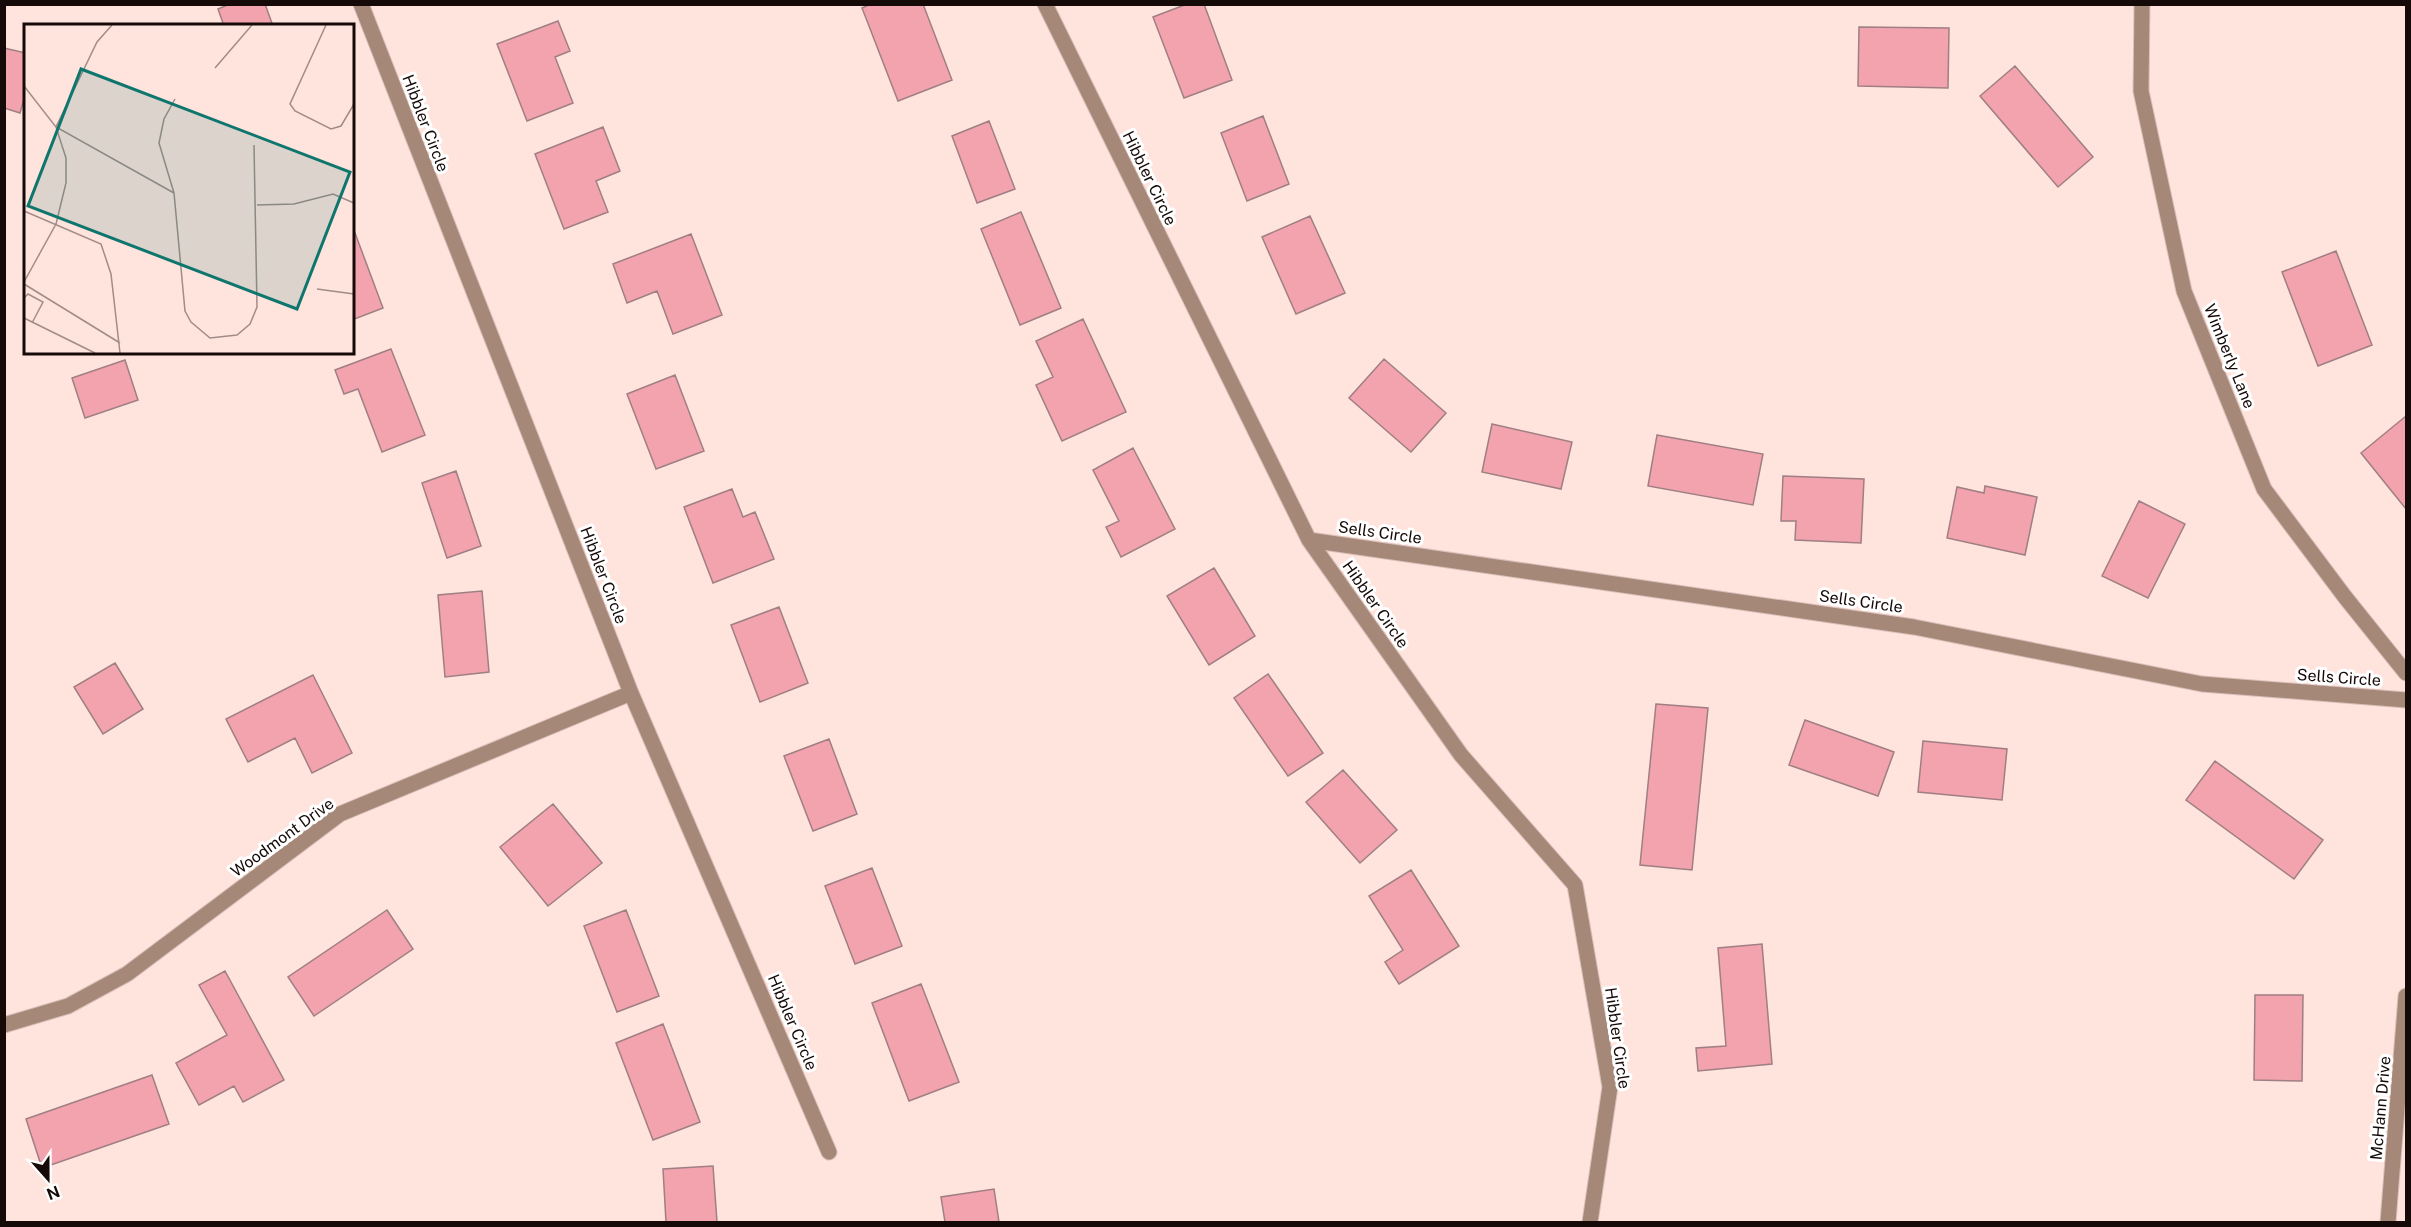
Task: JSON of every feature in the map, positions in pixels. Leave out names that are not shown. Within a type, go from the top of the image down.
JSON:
[{"type":"street","name":"Hibbler Circle","points":[[361,4],[631,693],[829,1152]]},
{"type":"street","name":"Hibbler Circle","points":[[1045,4],[1309,540],[1461,755],[1575,885],[1610,1087],[1590,1222]]},
{"type":"street","name":"Wimberly Lane","points":[[2142,4],[2141,91],[2184,291],[2264,489],[2345,597],[2406,673]]},
{"type":"street","name":"Sells Circle","points":[[1309,540],[1914,627],[2202,684],[2406,700]]},
{"type":"street","name":"Woodmont Drive","points":[[4,1025],[68,1006],[127,974],[340,814],[631,693]]},
{"type":"street","name":"McHann Drive","points":[[2388,1222],[2406,996]]},
{"type":"building","points":[[230,4],[265,4],[272,24],[223,24],[218,9]]},
{"type":"building","points":[[871,4],[923,4],[952,80],[898,101],[862,8]]},
{"type":"building","points":[[1187,4],[1204,4],[1232,80],[1184,98],[1153,17]]},
{"type":"building","points":[[558,21],[570,51],[555,57],[573,103],[527,121],[497,44]]},
{"type":"building","points":[[1859,27],[1949,28],[1948,88],[1858,86]]},
{"type":"building","points":[[4,48],[24,53],[24,99],[20,113],[4,108]]},
{"type":"building","points":[[2015,66],[2093,157],[2058,187],[1980,96]]},
{"type":"building","points":[[1263,116],[1289,184],[1247,201],[1221,133]]},
{"type":"building","points":[[989,121],[1015,189],[977,203],[952,136]]},
{"type":"building","points":[[603,127],[620,171],[596,181],[608,212],[564,229],[535,154]]},
{"type":"building","points":[[1021,212],[1061,308],[1020,325],[981,229]]},
{"type":"building","points":[[1310,216],[1345,293],[1296,314],[1262,237]]},
{"type":"building","points":[[354,233],[383,308],[354,319]]},
{"type":"building","points":[[691,234],[722,315],[673,334],[657,291],[627,303],[613,264]]},
{"type":"building","points":[[2336,251],[2372,345],[2318,366],[2282,272]]},
{"type":"building","points":[[1083,319],[1126,412],[1062,441],[1036,385],[1053,377],[1036,341]]},
{"type":"building","points":[[391,349],[425,435],[382,452],[358,389],[344,394],[335,370]]},
{"type":"building","points":[[1384,359],[1446,413],[1411,452],[1349,398]]},
{"type":"building","points":[[125,360],[138,400],[85,418],[72,378]]},
{"type":"building","points":[[675,375],[704,451],[656,469],[627,394]]},
{"type":"building","points":[[2406,416],[2406,509],[2361,453]]},
{"type":"building","points":[[1492,424],[1572,442],[1561,489],[1482,472]]},
{"type":"building","points":[[1657,435],[1763,454],[1753,505],[1648,486]]},
{"type":"building","points":[[1133,448],[1175,529],[1121,557],[1106,527],[1119,521],[1093,470]]},
{"type":"building","points":[[456,471],[481,546],[447,558],[422,483]]},
{"type":"building","points":[[1783,476],[1864,479],[1861,543],[1795,540],[1796,521],[1781,521]]},
{"type":"building","points":[[1985,486],[2037,497],[2025,555],[1947,538],[1957,487],[1984,493]]},
{"type":"building","points":[[732,489],[743,517],[755,512],[774,559],[713,583],[684,507]]},
{"type":"building","points":[[2139,501],[2185,524],[2148,598],[2102,576]]},
{"type":"building","points":[[1214,568],[1255,636],[1209,665],[1167,596]]},
{"type":"building","points":[[482,591],[489,672],[445,677],[438,595]]},
{"type":"building","points":[[779,607],[808,683],[760,702],[731,625]]},
{"type":"building","points":[[115,663],[143,709],[103,734],[74,687]]},
{"type":"building","points":[[1268,674],[1323,753],[1288,776],[1234,698]]},
{"type":"building","points":[[313,675],[352,753],[312,773],[295,738],[248,762],[226,719]]},
{"type":"building","points":[[1656,704],[1708,708],[1692,870],[1640,865]]},
{"type":"building","points":[[1805,720],[1894,752],[1878,796],[1789,765]]},
{"type":"building","points":[[829,739],[857,814],[813,831],[784,756]]},
{"type":"building","points":[[1923,741],[2007,749],[2002,800],[1918,792]]},
{"type":"building","points":[[2215,761],[2323,840],[2294,879],[2186,800]]},
{"type":"building","points":[[1343,770],[1397,830],[1360,863],[1306,802]]},
{"type":"building","points":[[553,804],[602,863],[548,906],[500,847]]},
{"type":"building","points":[[872,868],[902,946],[855,964],[825,886]]},
{"type":"building","points":[[1411,870],[1459,946],[1399,984],[1385,962],[1403,950],[1369,896]]},
{"type":"building","points":[[387,910],[413,949],[314,1016],[288,977]]},
{"type":"building","points":[[626,910],[659,996],[617,1012],[584,926]]},
{"type":"building","points":[[1762,944],[1772,1064],[1698,1071],[1696,1048],[1726,1046],[1718,948]]},
{"type":"building","points":[[225,971],[284,1080],[243,1102],[234,1086],[199,1105],[176,1063],[227,1035],[199,985]]},
{"type":"building","points":[[921,984],[959,1082],[909,1101],[872,1003]]},
{"type":"building","points":[[2255,995],[2303,995],[2302,1081],[2254,1080]]},
{"type":"building","points":[[663,1024],[700,1122],[653,1140],[616,1043]]},
{"type":"building","points":[[152,1075],[169,1124],[42,1168],[26,1119]]},
{"type":"building","points":[[713,1166],[717,1222],[666,1222],[663,1169]]},
{"type":"building","points":[[994,1189],[999,1222],[945,1222],[941,1197]]}]
